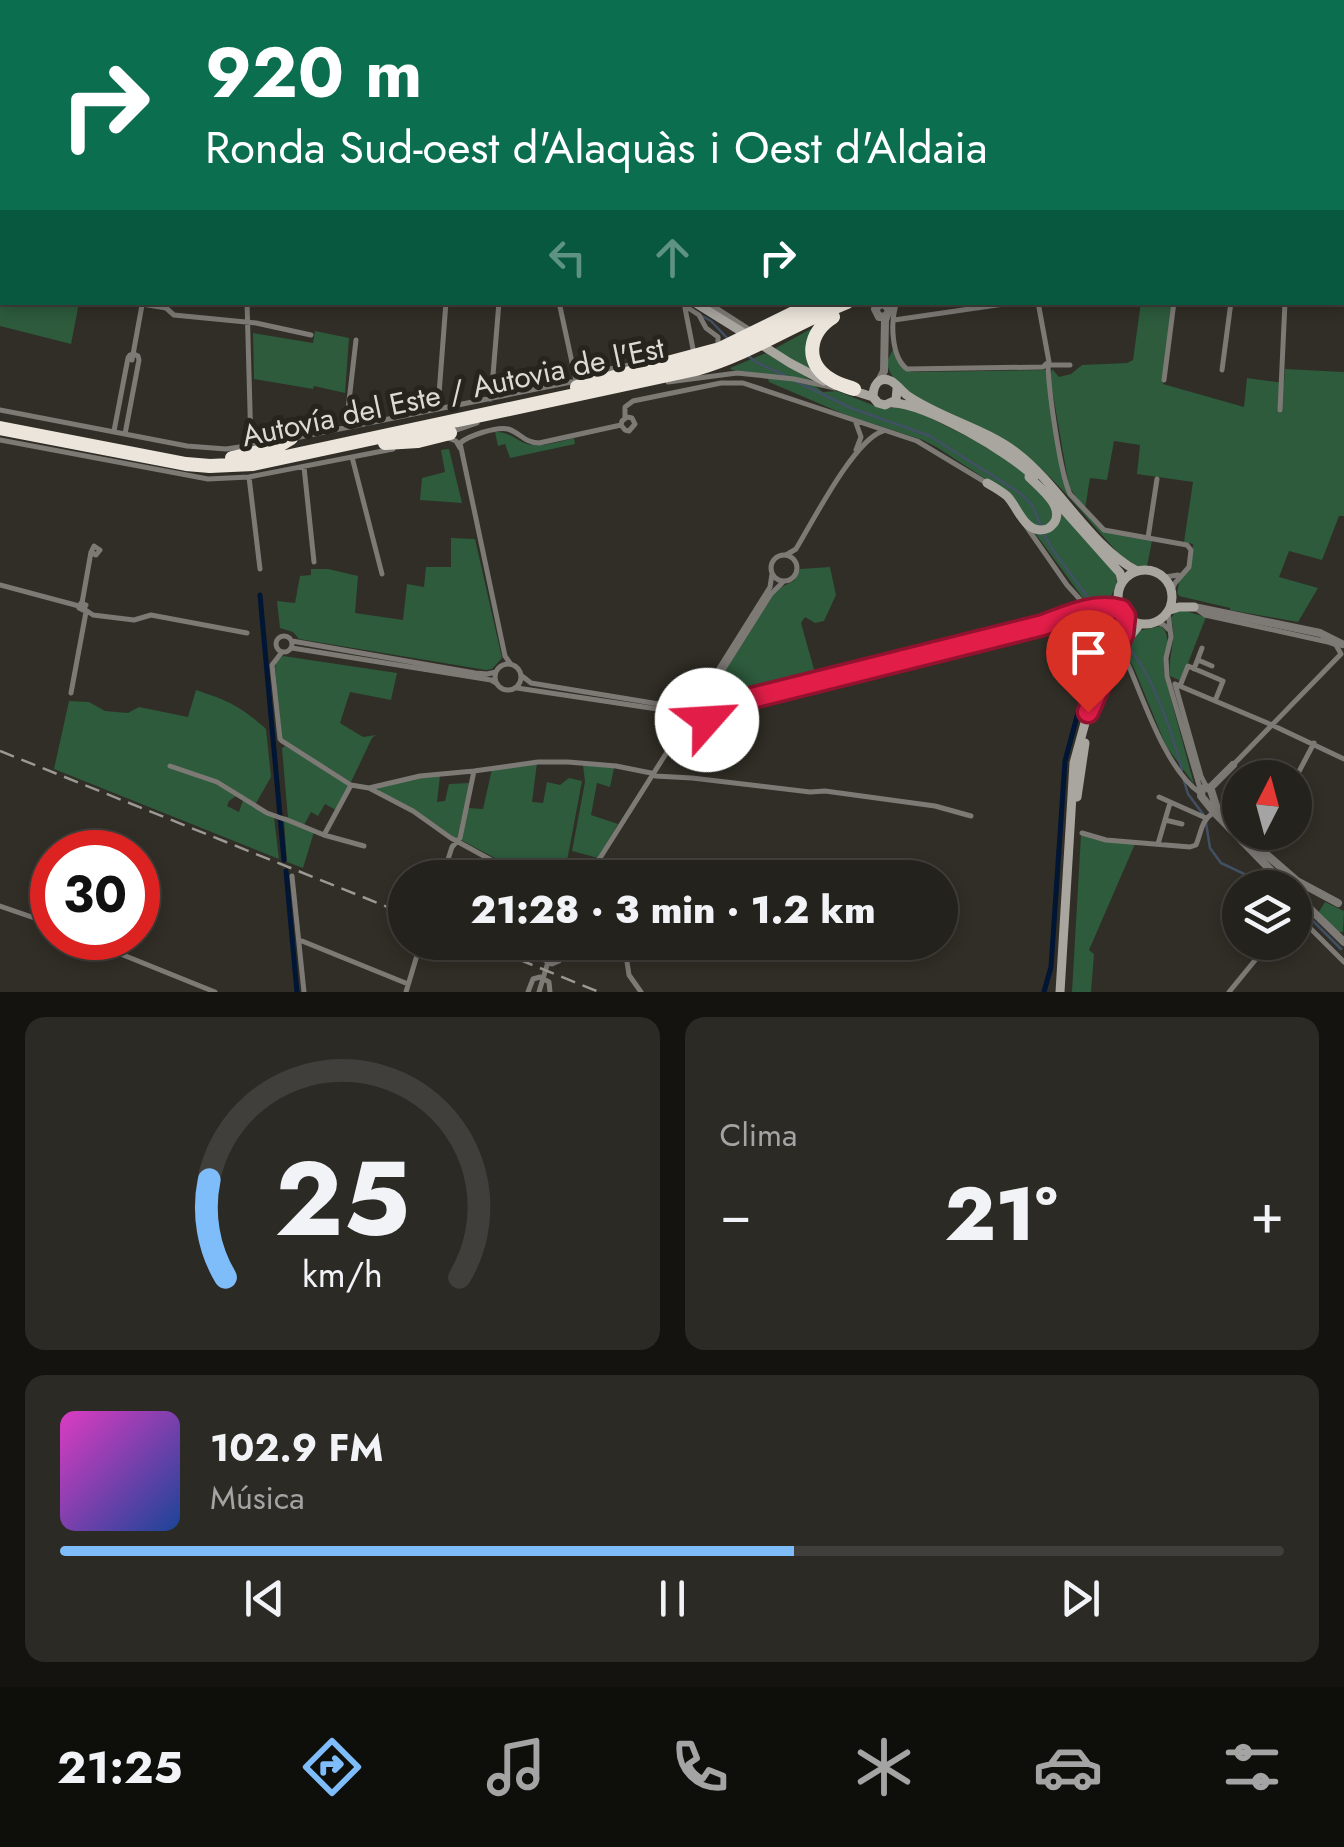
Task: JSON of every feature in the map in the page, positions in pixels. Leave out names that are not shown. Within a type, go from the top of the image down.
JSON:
[{"type":"highway","points":[[760,341],[779,322],[806,305]]},
{"type":"highway","points":[[760,341],[825,305]]},
{"type":"highway","points":[[669,382],[716,355],[846,306]]},
{"type":"highway","points":[[846,306],[821,324],[812,348],[816,364],[827,378],[851,390]]},
{"type":"highway","name":"Autovía del Este / Autovia de l'Est","points":[[0,425],[186,458],[252,457],[716,355]]},
{"type":"highway","name":"Autovía del Este / Autovia de l'Est","points":[[0,425],[186,464],[253,464],[346,452],[670,376],[716,355]]},
{"type":"highway","points":[[346,452],[450,433]]},
{"type":"highway","points":[[232,458],[274,448],[291,438]]},
{"type":"main road","points":[[695,305],[806,372],[851,390],[894,385],[913,400],[1015,451],[1107,549],[1137,571]]},
{"type":"main road","points":[[893,403],[897,396],[894,385]]},
{"type":"main road","points":[[875,388],[882,405],[912,406],[984,440],[1028,470],[1120,573],[1118,596],[1123,613],[1123,641]]},
{"type":"main road","points":[[986,483],[1010,499],[1030,527],[1048,529],[1056,520],[1055,506],[1009,455]]},
{"type":"main road","points":[[1122,582],[1137,571],[1156,572],[1165,578],[1172,594],[1169,611]]},
{"type":"main road","points":[[1172,594],[1194,607]]},
{"type":"main road","points":[[1063,992],[1074,763],[1088,712],[1123,641],[1140,624],[1156,622],[1180,607],[1194,607]]},
{"type":"main road","points":[[1123,613],[1140,624]]},
{"type":"street","points":[[133,357],[142,305]]},
{"type":"street","points":[[148,305],[166,308],[174,315],[311,335]]},
{"type":"street","points":[[247,305],[251,446]]},
{"type":"street","points":[[438,407],[446,305]]},
{"type":"street","points":[[491,399],[499,305]]},
{"type":"street","points":[[0,410],[201,448],[251,446],[438,407],[576,384],[560,305]]},
{"type":"street","points":[[693,305],[716,355]]},
{"type":"street","points":[[694,305],[706,328],[718,337],[716,355]]},
{"type":"street","points":[[695,305],[752,329],[804,305]]},
{"type":"street","points":[[888,309],[962,305]]},
{"type":"street","points":[[1038,305],[1067,488],[1104,530],[1190,547],[1189,567],[1181,574],[1172,594]]},
{"type":"street","points":[[1164,380],[1174,305]]},
{"type":"street","points":[[1222,370],[1231,305]]},
{"type":"street","points":[[1280,410],[1285,305]]},
{"type":"street","points":[[875,388],[884,374],[888,309]]},
{"type":"street","points":[[888,309],[896,354],[902,365],[913,370],[1070,365]]},
{"type":"street","points":[[884,358],[895,339]]},
{"type":"street","points":[[346,427],[356,340]]},
{"type":"street","points":[[114,432],[130,354],[139,360],[125,434]]},
{"type":"street","points":[[884,358],[894,385]]},
{"type":"street","points":[[433,440],[473,424],[728,373],[851,390]]},
{"type":"street","points":[[460,448],[468,436],[502,428],[530,442],[539,442],[623,421],[624,407],[633,401],[743,382],[928,446],[986,483],[1008,500],[1067,585],[1089,606]]},
{"type":"street","points":[[292,645],[475,673],[496,672],[506,664],[517,666],[531,683],[658,704],[670,705],[696,696],[706,689],[770,587],[772,562],[796,549],[853,456],[861,431],[850,418]]},
{"type":"street","points":[[853,456],[872,435],[891,432]]},
{"type":"street","points":[[0,440],[224,479],[304,467],[346,452],[448,438],[456,441],[506,664]]},
{"type":"street","points":[[346,452],[382,574]]},
{"type":"street","points":[[304,467],[314,562]]},
{"type":"street","points":[[249,477],[260,569]]},
{"type":"street","points":[[1148,538],[1157,479]]},
{"type":"street","points":[[70,693],[93,553]]},
{"type":"street","points":[[599,860],[674,741],[704,724],[709,693],[771,594],[797,572],[796,563],[786,555]]},
{"type":"street","points":[[772,574],[783,582]]},
{"type":"street","points":[[1165,578],[1181,574]]},
{"type":"street","points":[[1062,612],[1071,598],[1067,585]]},
{"type":"street","points":[[0,586],[83,607],[91,614],[134,620],[151,615],[247,633]]},
{"type":"street","points":[[1100,606],[1118,596]]},
{"type":"street","points":[[708,714],[720,706],[1043,625],[1089,606]]},
{"type":"street","points":[[706,704],[1089,606],[1123,613]]},
{"type":"street","points":[[1194,607],[1322,636],[1343,645]]},
{"type":"street","points":[[1082,834],[1190,848],[1196,846],[1200,829],[1210,815],[1208,790],[1196,778],[1167,676],[1169,611]]},
{"type":"street","points":[[1156,622],[1164,625],[1171,637]]},
{"type":"street","points":[[1322,636],[1331,634],[1343,645]]},
{"type":"street","points":[[292,645],[288,652],[276,647],[279,638],[286,636],[292,645],[491,680],[505,690],[516,688],[664,710],[689,730]]},
{"type":"street","points":[[1239,760],[1343,645]]},
{"type":"street","points":[[1194,668],[1202,648]]},
{"type":"street","points":[[282,652],[272,665],[280,739],[352,785],[368,788],[413,810],[457,842],[490,860]]},
{"type":"street","points":[[1198,660],[1212,666]]},
{"type":"street","points":[[1127,662],[1168,756],[1190,785],[1208,790]]},
{"type":"street","points":[[1215,702],[1222,681],[1188,666],[1178,685],[1200,776],[1222,814]]},
{"type":"street","points":[[496,672],[496,683]]},
{"type":"street","points":[[516,688],[522,676]]},
{"type":"street","points":[[1178,685],[1342,755]]},
{"type":"street","points":[[709,693],[725,700]]},
{"type":"street","points":[[696,696],[706,704]]},
{"type":"street","points":[[674,741],[675,708],[679,700]]},
{"type":"street","points":[[1284,714],[1290,732]]},
{"type":"street","points":[[1254,718],[1258,739]]},
{"type":"street","points":[[1305,760],[1314,743]]},
{"type":"street","points":[[368,788],[420,776],[559,762],[804,792],[825,791],[936,806],[972,816]]},
{"type":"street","points":[[170,766],[216,782],[282,819],[364,846]]},
{"type":"street","points":[[448,860],[460,838],[474,771]]},
{"type":"street","points":[[1208,790],[1222,777]]},
{"type":"street","points":[[324,835],[352,785]]},
{"type":"street","points":[[1159,797],[1210,815],[1275,870]]},
{"type":"street","points":[[1158,844],[1170,802]]},
{"type":"street","points":[[1165,820],[1182,824]]},
{"type":"street","points":[[1259,850],[1279,870]]},
{"type":"street","points":[[1262,850],[1264,854]]},
{"type":"street","points":[[292,876],[304,992]]},
{"type":"street","points":[[1312,894],[1341,904]]},
{"type":"street","points":[[0,906],[30,916]]},
{"type":"street","points":[[1312,910],[1342,939]]},
{"type":"street","points":[[1312,928],[1340,953],[1344,962]]},
{"type":"street","points":[[302,942],[408,990],[416,960]]},
{"type":"street","points":[[136,960],[215,992]]},
{"type":"street","points":[[538,992],[548,960]]},
{"type":"street","points":[[627,960],[629,975],[641,992]]},
{"type":"street","points":[[1229,992],[1255,960]]},
{"type":"street","points":[[528,992],[533,980],[540,977],[549,982],[550,992]]},
{"type":"green space","points":[[0,305],[79,305],[71,344],[0,326]]},
{"type":"green space","points":[[1141,305],[1173,305],[1163,384],[1244,407],[1247,378],[1284,383],[1285,369],[1344,372],[1344,516],[1339,516],[1322,560],[1289,551],[1279,577],[1318,588],[1298,622],[1179,596],[1179,582],[1191,566],[1193,544],[1184,542],[1193,482],[1137,474],[1140,445],[1114,441],[1107,480],[1090,478],[1085,509],[1069,487],[1050,377],[1052,369],[1059,377],[1082,365],[1133,360]]},
{"type":"green space","points":[[818,325],[812,338],[822,376],[774,349]]},
{"type":"green space","points":[[315,331],[349,338],[345,393],[254,379],[253,333],[313,343]]},
{"type":"green space","points":[[895,346],[899,362],[912,372],[1046,370],[1067,493],[1099,528],[1152,541],[1147,566],[1137,566],[1119,554],[1027,456],[991,432],[929,405],[900,386],[887,361]]},
{"type":"green space","points":[[766,353],[811,380],[823,392],[837,391],[880,408],[908,407],[970,438],[1031,479],[1056,515],[1045,527],[1032,526],[1007,493],[923,440],[846,415],[769,382],[767,374],[730,368]]},
{"type":"green space","points":[[495,432],[533,445],[574,438],[575,444],[510,458],[505,444],[498,446]]},
{"type":"green space","points":[[449,449],[462,503],[420,500],[422,478],[445,472],[441,450]]},
{"type":"green space","points":[[1061,511],[1116,573],[1117,584],[1110,598],[1085,601],[1035,533],[1042,533]]},
{"type":"green space","points":[[451,538],[475,539],[502,658],[492,669],[299,639],[293,632],[280,628],[277,601],[295,603],[300,576],[311,575],[311,569],[358,576],[355,613],[403,620],[407,584],[424,587],[426,567],[451,567]]},
{"type":"green space","points":[[830,567],[836,595],[824,621],[815,623],[805,617],[801,623],[815,673],[723,697],[713,696],[713,690],[777,589],[794,581],[800,569]]},
{"type":"green space","points":[[1182,610],[1206,617],[1181,681],[1170,676],[1170,668],[1171,618]]},
{"type":"green space","points":[[1161,626],[1167,642],[1164,673],[1194,784],[1166,746],[1125,653],[1138,631]]},
{"type":"green space","points":[[283,656],[397,673],[391,700],[350,692],[340,723],[363,737],[376,735],[351,782],[282,739],[275,668]]},
{"type":"green space","points":[[196,690],[234,705],[266,729],[271,777],[255,805],[236,796],[227,806],[239,812],[243,800],[274,817],[279,859],[54,769],[69,701],[89,702],[105,711],[128,713],[139,707],[188,717]]},
{"type":"green space","points":[[691,698],[701,702],[705,712],[701,722],[691,726],[681,722],[677,712],[681,702]]},
{"type":"green space","points":[[285,746],[350,785],[336,810],[325,804],[318,816],[311,812],[304,825],[288,818],[282,748]]},
{"type":"green space","points":[[537,763],[532,802],[543,803],[547,782],[560,785],[569,778],[582,781],[567,860],[499,860],[461,840],[468,808],[483,809],[492,769]]},
{"type":"green space","points":[[583,765],[614,768],[610,787],[597,783],[591,815],[618,824],[598,858],[572,851],[585,782]]},
{"type":"green space","points":[[440,776],[437,802],[445,801],[449,784],[470,783],[457,839],[377,788]]},
{"type":"green space","points":[[284,821],[314,832],[303,868],[287,862]]},
{"type":"green space","points":[[1081,835],[1135,844],[1089,950],[1094,954],[1091,992],[1072,992]]},
{"type":"green space","points":[[1325,902],[1344,911],[1343,932],[1338,932],[1318,913]]},
{"type":"waterway","points":[[702,316],[729,340]]},
{"type":"waterway","points":[[747,355],[784,375]]},
{"type":"waterway","points":[[795,381],[851,408],[930,436],[1020,493],[1032,505],[1041,526]]},
{"type":"waterway","points":[[1043,533],[1093,604]]},
{"type":"waterway","points":[[260,595],[284,860]]},
{"type":"waterway","points":[[1098,611],[1118,636]]},
{"type":"waterway","points":[[1044,992],[1051,967],[1065,761],[1079,709],[1113,630]]},
{"type":"waterway","points":[[1127,645],[1160,704],[1182,770]]},
{"type":"waterway","points":[[1183,778],[1188,794],[1203,814]]},
{"type":"waterway","points":[[1206,823],[1210,848],[1221,863],[1236,870]]},
{"type":"waterway","points":[[286,871],[297,992]]},
{"type":"waterway","points":[[1312,920],[1341,949]]},
{"type":"railway","points":[[0,751],[388,907]]},
{"type":"railway","points":[[520,960],[599,992]]},
{"type":"route","points":[[707,720],[708,714],[720,706],[1110,607],[1121,610],[1125,625],[1088,712]]}]
